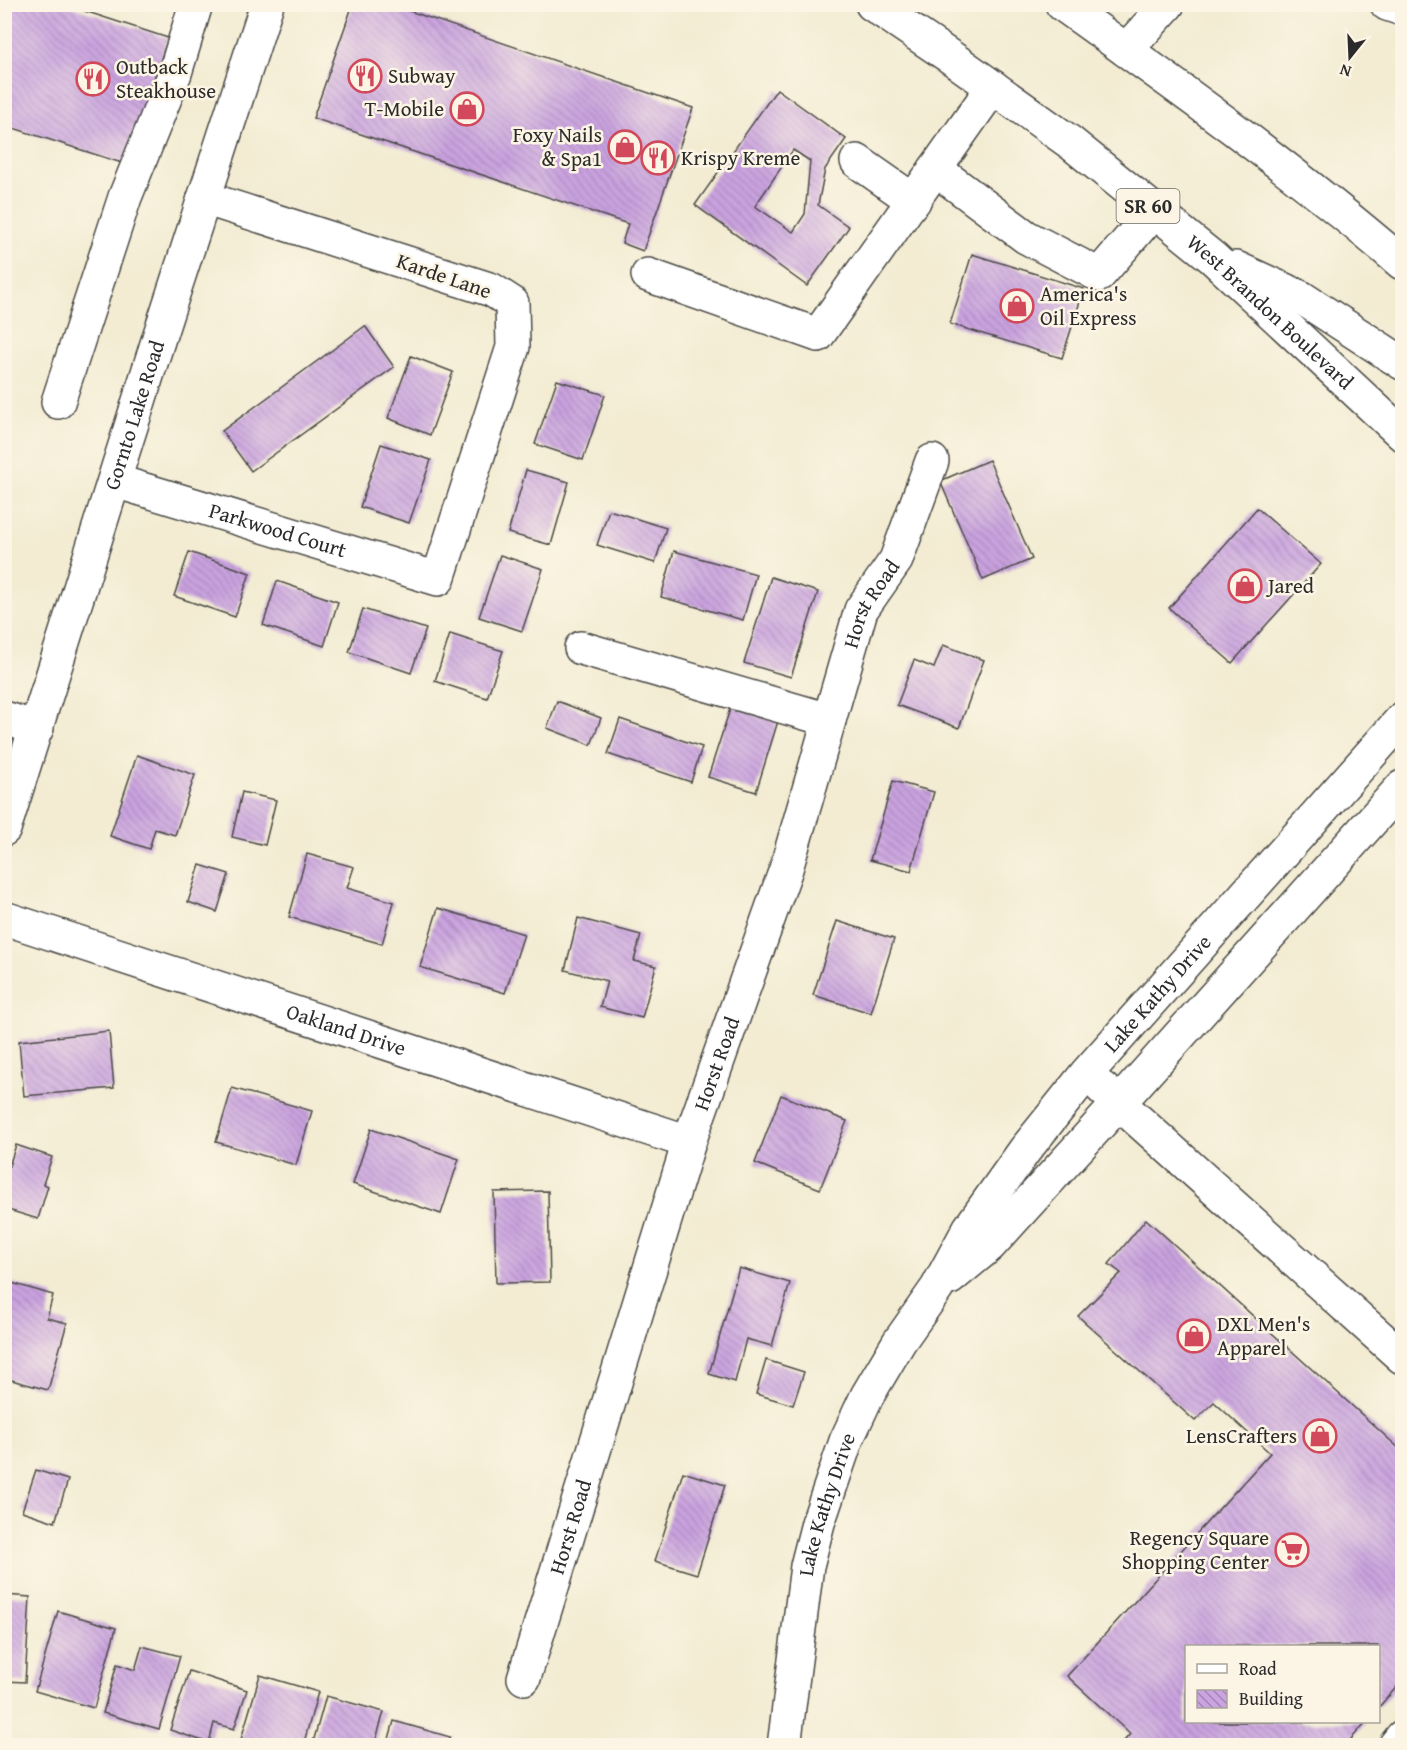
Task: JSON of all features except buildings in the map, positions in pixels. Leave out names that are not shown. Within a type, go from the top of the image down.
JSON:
[{"type":"main road","points":[[58,402],[125,197],[175,73],[196,4]]},
{"type":"main road","name":"Gornto Lake Road","points":[[4,829],[267,4]]},
{"type":"main road","name":"West Brandon Boulevard","points":[[872,4],[1071,143],[1213,258],[1402,434]]},
{"type":"main road","points":[[1062,4],[1212,112],[1358,224],[1402,262]]},
{"type":"main road","points":[[1126,50],[1168,4]]},
{"type":"main road","points":[[1387,4],[1402,9]]},
{"type":"main road","points":[[648,275],[818,335],[993,87]]},
{"type":"main road","points":[[857,161],[914,201]]},
{"type":"main road","points":[[935,169],[1026,237],[1099,275],[1154,211]]},
{"type":"main road","name":"Karde Lane","points":[[204,198],[492,290],[512,303],[513,347],[438,579]]},
{"type":"main road","points":[[1213,258],[1302,298],[1402,363]]},
{"type":"main road","name":"Horst Road","points":[[524,1678],[689,1142],[786,869],[861,610],[896,560],[932,461]]},
{"type":"main road","name":"Parkwood Court","points":[[115,481],[438,579]]},
{"type":"main road","points":[[581,648],[829,720]]},
{"type":"main road","points":[[4,718],[37,728]]},
{"type":"main road","name":"Lake Kathy Drive","points":[[784,1746],[807,1566],[832,1479],[846,1441],[867,1396],[899,1342],[937,1288],[969,1229],[1025,1150],[1086,1074],[1402,719]]},
{"type":"main road","name":"Lake Kathy Drive","points":[[937,1288],[990,1245],[1402,787]]},
{"type":"main road","name":"Oakland Drive","points":[[4,918],[689,1142]]},
{"type":"main road","points":[[1086,1074],[1402,1357]]},
{"type":"main road","points":[[1395,1746],[1402,1737]]},
{"type":"place","name":"Subway","points":[[365,76]]},
{"type":"place","name":"Outback Steakhouse","points":[[93,79]]},
{"type":"place","name":"T-Mobile","points":[[467,109]]},
{"type":"place","name":"Foxy Nails & Spa1","points":[[625,147]]},
{"type":"place","name":"Krispy Kreme","points":[[658,158]]},
{"type":"place","name":"America's Oil Express","points":[[1017,306]]},
{"type":"place","name":"Jared","points":[[1245,586]]},
{"type":"place","name":"DXL Men's Apparel","points":[[1194,1336]]},
{"type":"place","name":"LensCrafters","points":[[1320,1436]]},
{"type":"place","name":"Regency Square Shopping Center","points":[[1292,1550]]}]
